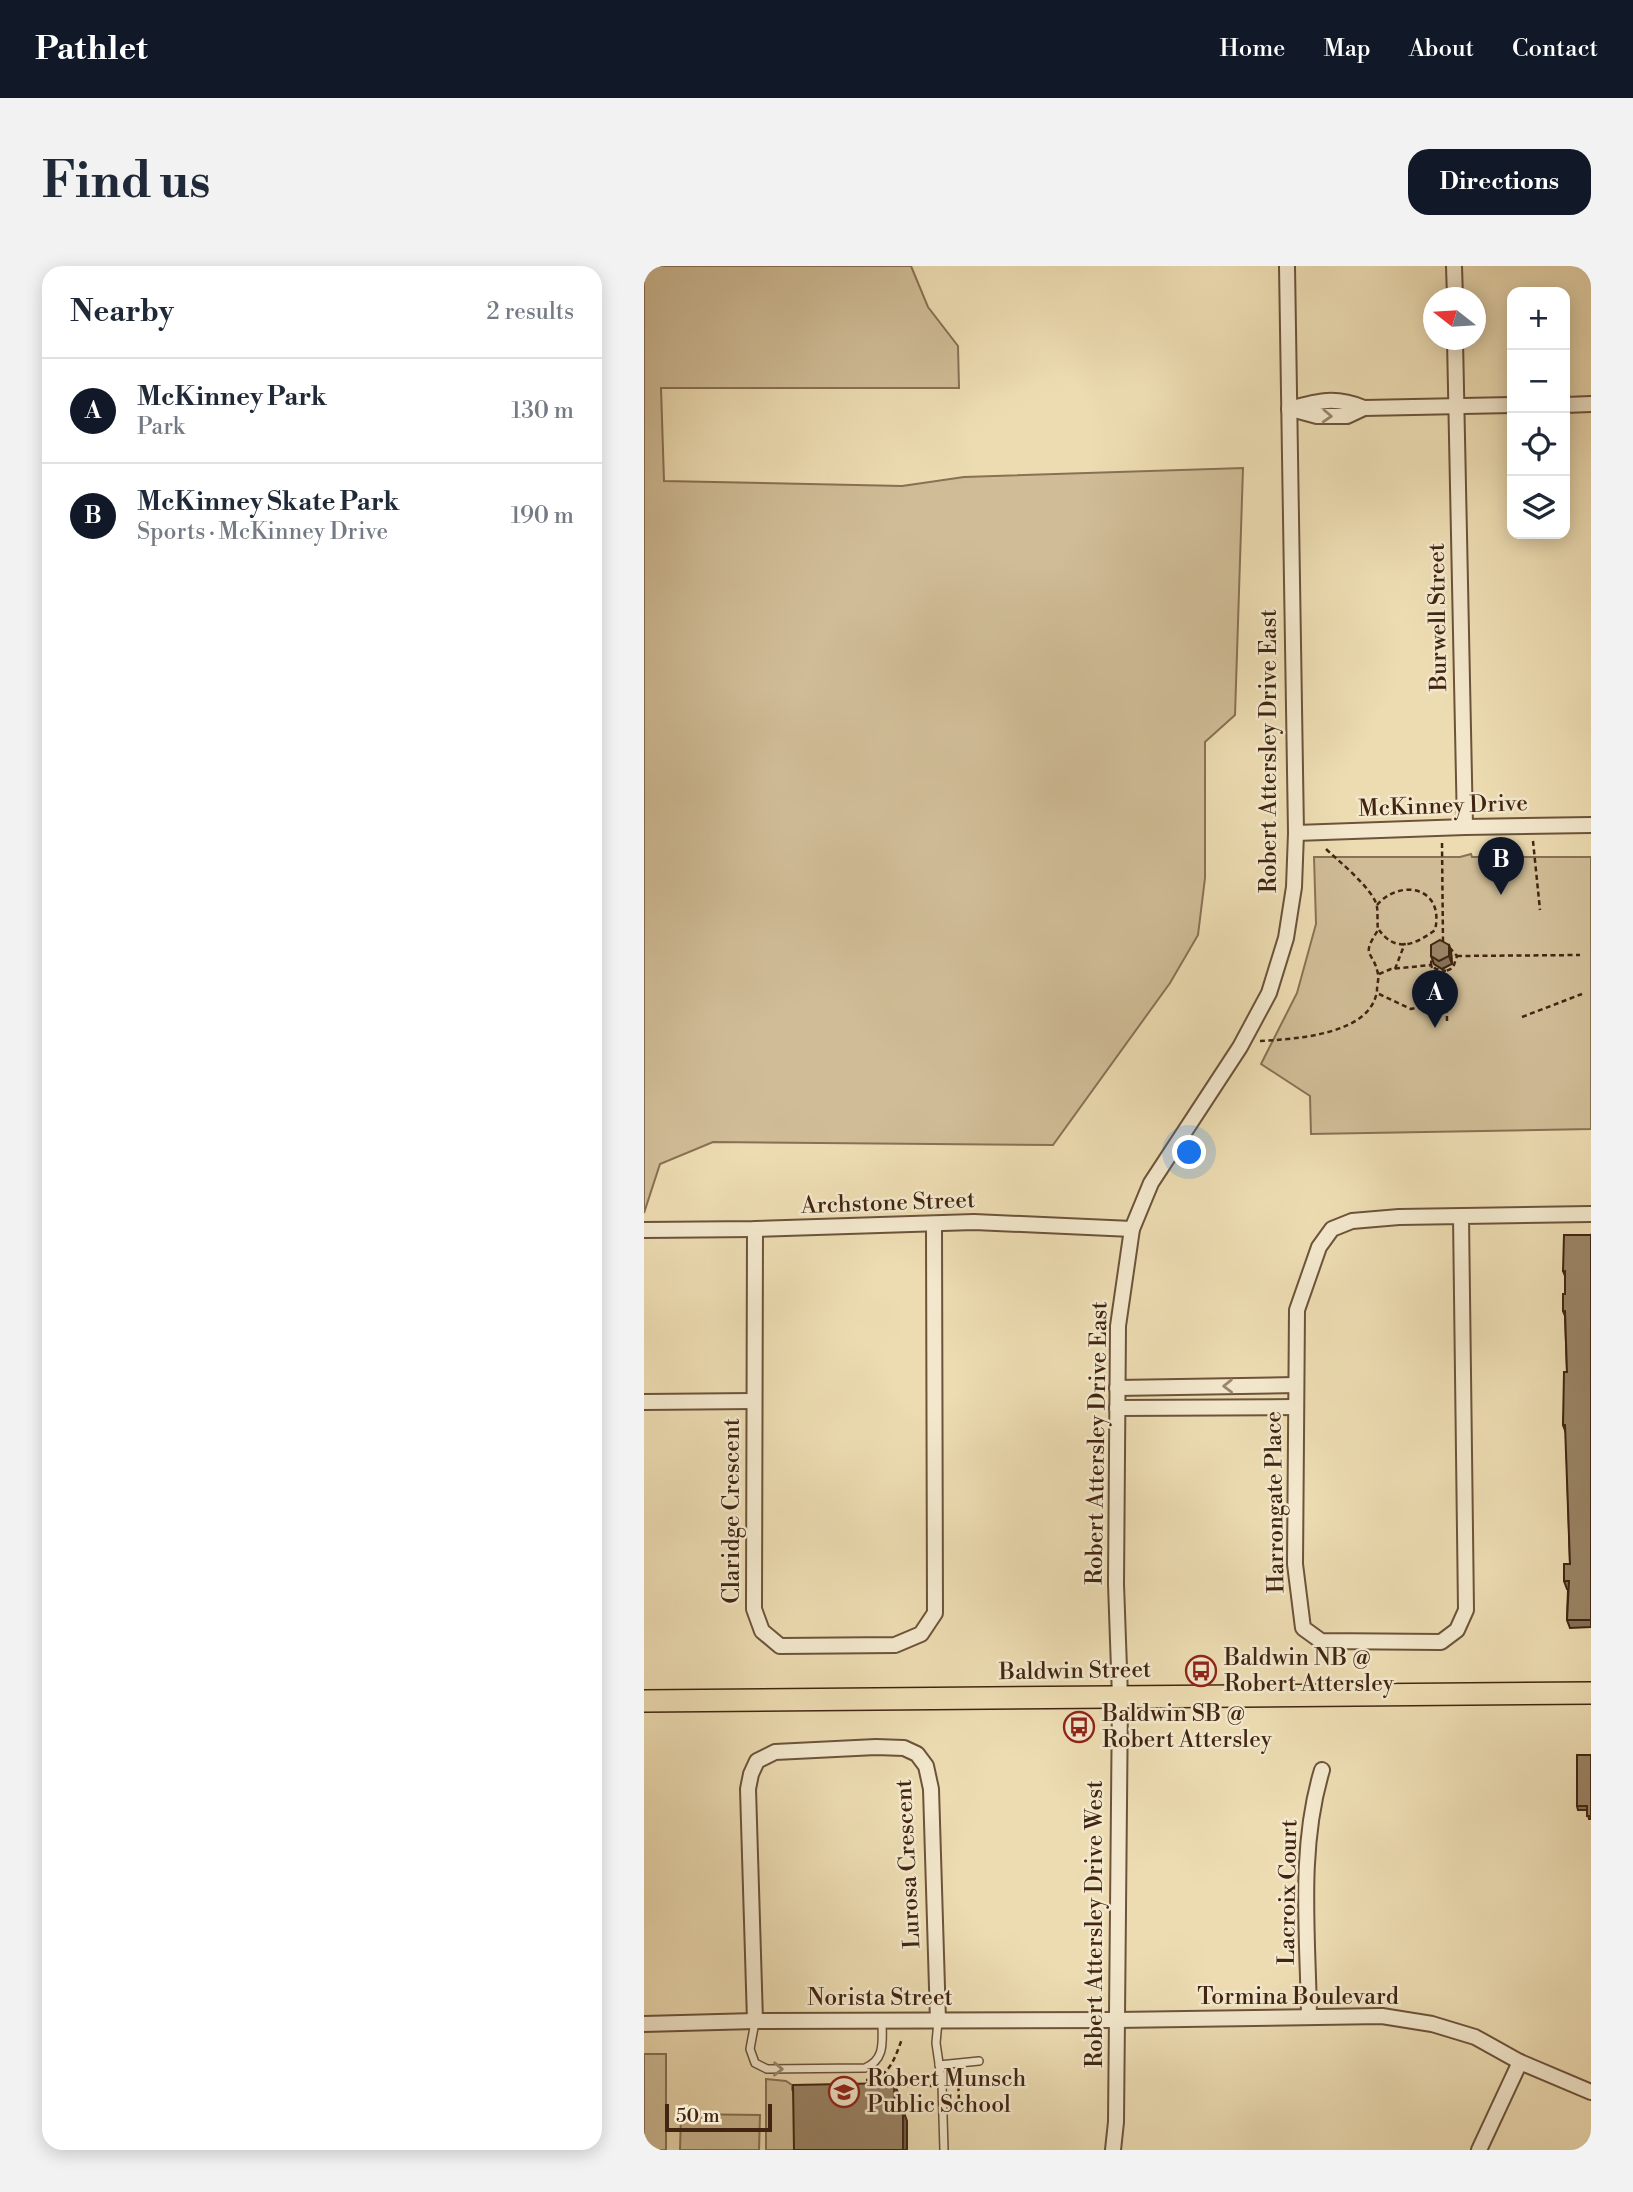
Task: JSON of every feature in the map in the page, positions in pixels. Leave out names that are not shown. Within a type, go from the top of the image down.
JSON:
[{"type":"main road","name":"Baldwin Street","points":[[644,1701],[1591,1693]]},
{"type":"street","name":"Robert Attersley Drive East","points":[[1120,1697],[1116,1584],[1118,1326],[1132,1229],[1152,1183],[1243,1043],[1269,993],[1286,938],[1294,887],[1296,833],[1287,266]]},
{"type":"street","points":[[1454,266],[1455,287]]},
{"type":"street","name":"Burwell Street","points":[[1455,350],[1465,827]]},
{"type":"street","points":[[1570,405],[1591,404]]},
{"type":"street","points":[[1290,409],[1317,416],[1347,416],[1364,408],[1507,405]]},
{"type":"street","name":"McKinney Drive","points":[[1296,833],[1591,825]]},
{"type":"street","name":"Harrongate Place","points":[[1461,1216],[1466,1609],[1457,1630],[1441,1642],[1321,1641],[1303,1628],[1295,1564],[1297,1310],[1319,1247],[1332,1229],[1352,1221],[1399,1217],[1461,1216],[1591,1214]]},
{"type":"street","name":"Archstone Street","points":[[644,1230],[974,1223],[1132,1229]]},
{"type":"street","name":"Claridge Crescent","points":[[755,1229],[754,1609],[762,1631],[780,1646],[895,1645],[921,1634],[935,1613],[934,1224]]},
{"type":"street","points":[[1117,1388],[1296,1385]]},
{"type":"street","points":[[644,1402],[754,1401]]},
{"type":"street","points":[[1117,1408],[1296,1407]]},
{"type":"street","name":"Robert Attersley Drive West","points":[[1113,2150],[1116,2122],[1120,1697]]},
{"type":"street","name":"Lurosa Crescent","points":[[755,2021],[748,1790],[751,1774],[757,1761],[775,1752],[876,1747],[904,1748],[917,1754],[926,1766],[931,1789],[938,2021]]},
{"type":"street","name":"Lacroix Court","points":[[1309,2017],[1309,1829],[1322,1770]]},
{"type":"street","name":"Tormina Boulevard","points":[[1116,2020],[1382,2016],[1432,2024],[1475,2037],[1520,2062],[1591,2092]]},
{"type":"street","name":"Norista Street","points":[[644,2024],[1116,2020]]},
{"type":"street","points":[[1479,2150],[1520,2062]]},
{"type":"lane","points":[[755,2021],[750,2049],[755,2063],[767,2069],[865,2068],[874,2064],[881,2054],[883,2021]]},
{"type":"lane","points":[[938,2021],[936,2043],[942,2084],[944,2150]]},
{"type":"lane","points":[[939,2065],[979,2061]]},
{"type":"path","points":[[1531,826],[1541,910]]},
{"type":"path","points":[[1441,828],[1443,944]]},
{"type":"path","points":[[1314,832],[1324,847],[1370,893],[1377,905],[1378,930],[1386,940],[1398,944],[1420,941],[1435,930],[1438,916],[1435,903],[1424,893],[1408,890],[1393,892],[1377,905]]},
{"type":"path","points":[[1243,1043],[1294,1039],[1345,1028],[1359,1019],[1378,993],[1378,974],[1368,953],[1368,945],[1378,930]]},
{"type":"path","points":[[1395,969],[1405,943]]},
{"type":"path","points":[[1378,993],[1411,1009],[1427,1006],[1436,994],[1438,984],[1432,965],[1431,954],[1434,947],[1443,944],[1452,948],[1457,956]]},
{"type":"path","points":[[1457,956],[1580,955]]},
{"type":"path","points":[[1378,974],[1395,969],[1432,965],[1446,971],[1453,968],[1457,956]]},
{"type":"path","points":[[1446,971],[1447,1021]]},
{"type":"path","points":[[1522,1017],[1582,994]]},
{"type":"path","points":[[871,2080],[878,2083]]},
{"type":"path","points":[[884,2086],[932,2086]]},
{"type":"shaded area","points":[[644,266],[911,266],[928,307],[958,346],[959,388],[661,388],[664,481],[902,486],[964,477],[1243,468],[1235,715],[1205,742],[1205,878],[1198,935],[1170,983],[1053,1145],[713,1142],[660,1164],[644,1213]]},
{"type":"shaded area","points":[[1471,854],[1472,857],[1591,857],[1591,1129],[1311,1134],[1310,1096],[1261,1064],[1297,993],[1316,924],[1314,857],[1460,857]]},
{"type":"shaded area","points":[[644,2054],[666,2054],[666,2150],[644,2150]]},
{"type":"shaded area","points":[[766,2079],[786,2081],[792,2085],[797,2096],[798,2150],[766,2150]]},
{"type":"shaded area","points":[[681,2114],[760,2115],[759,2150],[680,2150]]},
{"type":"building","points":[[1440,940],[1449,945],[1449,956],[1439,961],[1431,956],[1431,945]]},
{"type":"building","points":[[1564,1235],[1591,1235],[1591,1620],[1567,1620],[1569,1581],[1564,1581],[1564,1564],[1570,1564],[1563,1425],[1564,1372],[1567,1372],[1563,1311]]},
{"type":"building","points":[[1577,1755],[1591,1755],[1591,1816],[1587,1816],[1587,1806],[1577,1806]]},
{"type":"building","points":[[894,2083],[895,2110],[903,2110],[903,2150],[794,2150],[793,2085]]},
{"type":"place","name":"McKinney Skate Park","points":[[1501,895]]},
{"type":"place","name":"McKinney Park","points":[[1435,1028]]},
{"type":"place","name":"Baldwin NB @ Robert Attersley","points":[[1201,1671]]},
{"type":"place","name":"Baldwin SB @ Robert Attersley","points":[[1079,1727]]},
{"type":"place","name":"Robert Munsch Public School","points":[[844,2092]]}]
